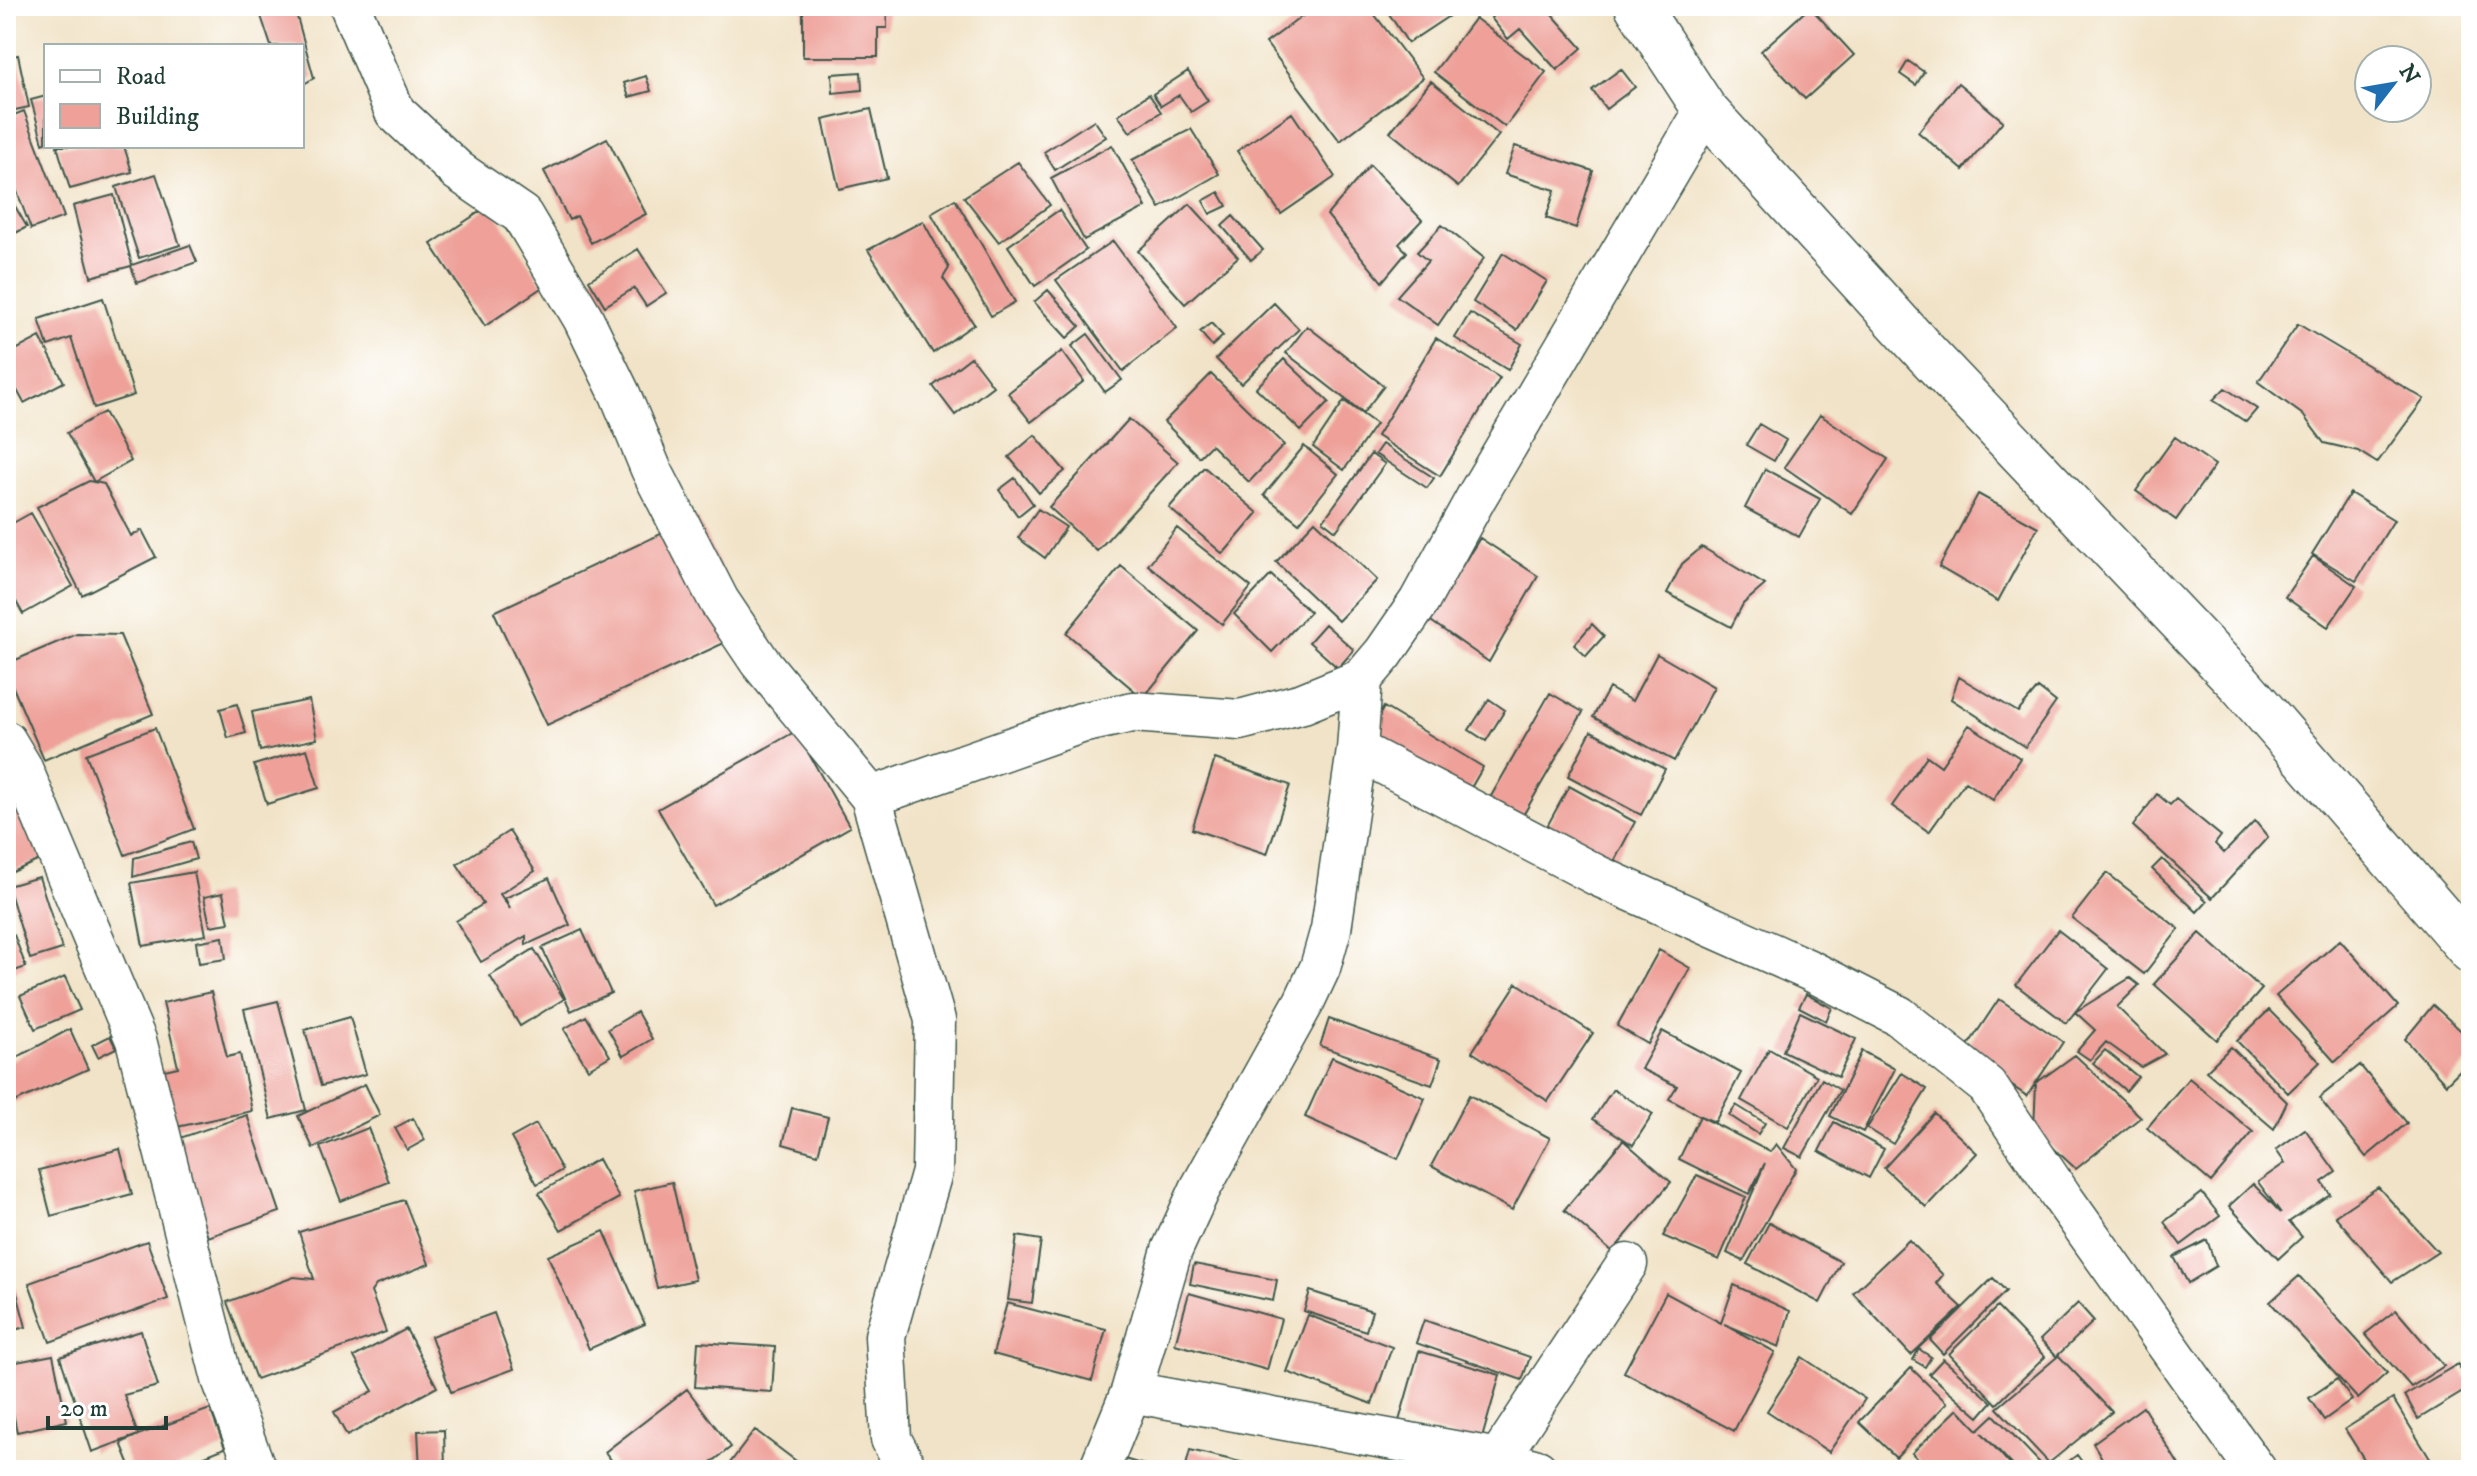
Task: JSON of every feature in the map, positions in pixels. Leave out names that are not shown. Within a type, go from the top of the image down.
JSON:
[{"type":"street","points":[[350,6],[354,22],[395,112],[458,171],[522,215],[583,318],[620,394],[651,469],[719,601],[760,662],[871,797],[935,1020],[932,1172],[885,1336],[891,1439],[907,1470]]},
{"type":"street","points":[[1637,6],[1705,110],[1926,353],[2242,686],[2471,951]]},
{"type":"street","points":[[871,797],[1081,723],[1133,712],[1240,720],[1303,703],[1362,679],[1419,602],[1477,496],[1705,110]]},
{"type":"street","points":[[1099,1470],[1131,1392],[1172,1250],[1200,1189],[1320,968],[1331,929],[1357,750],[1362,679]]},
{"type":"street","points":[[6,741],[21,766],[136,1040],[222,1379],[256,1470]]},
{"type":"street","points":[[1357,750],[1598,876],[1811,971],[1899,1016],[1975,1076],[1987,1086],[2256,1470]]},
{"type":"street","points":[[1498,1459],[1627,1264]]},
{"type":"street","points":[[1131,1392],[1498,1459],[1537,1470]]},
{"type":"building","points":[[294,6],[314,78],[304,84],[304,44],[270,44],[261,16]]},
{"type":"building","points":[[803,6],[887,6],[887,28],[878,28],[878,57],[803,57]]},
{"type":"building","points":[[1316,6],[1368,6],[1423,78],[1340,141],[1266,43]]},
{"type":"building","points":[[1384,6],[1464,6],[1408,43]]},
{"type":"building","points":[[1505,6],[1545,6],[1582,48],[1557,70],[1520,29],[1508,39],[1491,18]]},
{"type":"building","points":[[1810,7],[1854,55],[1805,99],[1761,51]]},
{"type":"building","points":[[1475,18],[1546,72],[1505,127],[1434,72]]},
{"type":"building","points":[[18,55],[29,107],[6,112],[6,57]]},
{"type":"building","points":[[1908,61],[1924,72],[1916,85],[1900,74]]},
{"type":"building","points":[[1621,69],[1635,87],[1606,109],[1592,90]]},
{"type":"building","points":[[1188,71],[1208,101],[1191,112],[1179,95],[1161,106],[1153,94]]},
{"type":"building","points":[[861,72],[862,90],[833,93],[832,74]]},
{"type":"building","points":[[646,76],[651,91],[629,97],[624,83]]},
{"type":"building","points":[[1431,81],[1499,135],[1458,187],[1390,132]]},
{"type":"building","points":[[1958,83],[2003,121],[1963,170],[1918,132]]},
{"type":"building","points":[[1149,94],[1161,112],[1130,132],[1118,115]]},
{"type":"building","points":[[44,97],[43,143],[31,100]]},
{"type":"building","points":[[871,109],[887,178],[839,189],[823,120]]},
{"type":"building","points":[[24,111],[64,217],[31,229],[13,181],[6,184],[6,118]]},
{"type":"building","points":[[1292,113],[1335,177],[1281,214],[1237,151]]},
{"type":"building","points":[[1094,120],[1106,137],[1055,170],[1044,152]]},
{"type":"building","points":[[1191,129],[1219,174],[1160,208],[1132,160]]},
{"type":"building","points":[[607,138],[646,214],[591,243],[577,216],[569,220],[544,171]]},
{"type":"building","points":[[1112,145],[1146,207],[1084,240],[1051,178]]},
{"type":"building","points":[[1515,146],[1593,171],[1576,228],[1546,218],[1555,190],[1505,174]]},
{"type":"building","points":[[58,148],[125,148],[132,172],[70,189]]},
{"type":"building","points":[[1018,162],[1050,205],[999,242],[964,197]]},
{"type":"building","points":[[1370,165],[1422,220],[1399,244],[1407,252],[1382,282],[1327,215]]},
{"type":"building","points":[[156,174],[180,245],[139,258],[116,187]]},
{"type":"building","points":[[1219,192],[1227,206],[1210,214],[1203,201]]},
{"type":"building","points":[[114,195],[132,265],[190,245],[197,262],[137,283],[131,266],[91,277],[73,206]]},
{"type":"building","points":[[955,199],[1015,302],[991,316],[931,213]]},
{"type":"building","points":[[12,201],[27,227],[6,238],[6,205]]},
{"type":"building","points":[[1190,204],[1238,257],[1185,304],[1138,251]]},
{"type":"building","points":[[490,205],[544,286],[485,326],[431,244]]},
{"type":"building","points":[[1059,210],[1086,250],[1035,286],[1008,246]]},
{"type":"building","points":[[1233,216],[1263,250],[1251,260],[1222,226]]},
{"type":"building","points":[[923,221],[949,268],[943,278],[974,324],[933,353],[868,250]]},
{"type":"building","points":[[1442,225],[1484,258],[1438,325],[1397,296],[1428,261],[1417,252]]},
{"type":"building","points":[[1113,241],[1177,328],[1123,371],[1056,280]]},
{"type":"building","points":[[638,249],[666,293],[646,306],[634,288],[605,306],[589,280]]},
{"type":"building","points":[[1503,253],[1547,281],[1517,330],[1473,302]]},
{"type":"building","points":[[1048,290],[1080,326],[1067,338],[1034,302]]},
{"type":"building","points":[[103,298],[134,395],[94,408],[71,338],[48,346],[39,319]]},
{"type":"building","points":[[1274,303],[1299,329],[1241,384],[1216,359]]},
{"type":"building","points":[[1470,313],[1522,344],[1508,370],[1455,338]]},
{"type":"building","points":[[1211,323],[1223,336],[1212,346],[1200,332]]},
{"type":"building","points":[[2298,324],[2424,399],[2377,463],[2358,451],[2324,443],[2303,415],[2258,382]]},
{"type":"building","points":[[1307,326],[1384,386],[1363,413],[1286,353]]},
{"type":"building","points":[[1088,334],[1122,380],[1105,392],[1072,346]]},
{"type":"building","points":[[40,337],[64,382],[24,403],[6,370],[6,355]]},
{"type":"building","points":[[1436,338],[1500,378],[1440,476],[1377,436]]},
{"type":"building","points":[[1062,351],[1084,381],[1031,422],[1008,393]]},
{"type":"building","points":[[971,357],[993,386],[955,415],[933,386]]},
{"type":"building","points":[[1284,359],[1329,402],[1301,431],[1256,388]]},
{"type":"building","points":[[1211,374],[1284,445],[1249,482],[1211,445],[1199,457],[1164,422]]},
{"type":"building","points":[[2225,388],[2257,409],[2246,422],[2213,400]]},
{"type":"building","points":[[1344,401],[1376,424],[1344,470],[1313,447]]},
{"type":"building","points":[[104,412],[131,461],[94,482],[67,433]]},
{"type":"building","points":[[1820,415],[1888,459],[1852,514],[1784,467]]},
{"type":"building","points":[[1129,419],[1178,462],[1097,551],[1049,507]]},
{"type":"building","points":[[1759,424],[1786,440],[1774,461],[1746,445]]},
{"type":"building","points":[[1035,435],[1065,471],[1039,493],[1009,457]]},
{"type":"building","points":[[2175,437],[2215,465],[2176,520],[2136,491]]},
{"type":"building","points":[[1382,444],[1434,478],[1427,488],[1375,454]]},
{"type":"building","points":[[1304,446],[1338,474],[1299,523],[1264,495]]},
{"type":"building","points":[[1371,454],[1385,464],[1336,531],[1323,521]]},
{"type":"building","points":[[1204,467],[1258,513],[1223,554],[1169,508]]},
{"type":"building","points":[[1765,469],[1820,499],[1799,537],[1745,508]]},
{"type":"building","points":[[1015,478],[1033,504],[1018,516],[999,490]]},
{"type":"building","points":[[89,481],[104,484],[131,536],[142,530],[156,557],[82,595],[37,507]]},
{"type":"building","points":[[2350,493],[2394,520],[2356,581],[2312,554]]},
{"type":"building","points":[[1978,494],[2038,527],[1998,601],[1939,567]]},
{"type":"building","points":[[1038,509],[1066,527],[1045,558],[1018,538]]},
{"type":"building","points":[[31,513],[73,586],[23,614],[6,584],[6,527]]},
{"type":"building","points":[[697,517],[750,631],[547,725],[494,612]]},
{"type":"building","points":[[1315,521],[1377,580],[1338,621],[1276,562]]},
{"type":"building","points":[[1177,528],[1251,587],[1222,624],[1148,565]]},
{"type":"building","points":[[1480,538],[1538,576],[1489,662],[1428,619]]},
{"type":"building","points":[[1702,547],[1765,585],[1743,604],[1731,627],[1667,593],[1682,564]]},
{"type":"building","points":[[2313,556],[2356,586],[2328,627],[2285,597]]},
{"type":"building","points":[[1121,566],[1198,631],[1143,698],[1066,633]]},
{"type":"building","points":[[1271,575],[1310,612],[1272,652],[1234,614]]},
{"type":"building","points":[[1325,624],[1354,650],[1338,668],[1309,642]]},
{"type":"building","points":[[1592,624],[1604,636],[1586,656],[1574,645]]},
{"type":"building","points":[[77,634],[120,635],[153,714],[44,760],[6,671],[6,664]]},
{"type":"building","points":[[1657,654],[1714,687],[1674,761],[1593,717],[1609,688],[1632,701]]},
{"type":"building","points":[[1959,677],[2018,712],[2038,688],[2056,702],[2025,747],[1951,699]]},
{"type":"building","points":[[1550,693],[1583,712],[1518,824],[1486,805]]},
{"type":"building","points":[[1489,699],[1505,710],[1486,741],[1469,730]]},
{"type":"building","points":[[309,700],[317,739],[260,751],[252,712]]},
{"type":"building","points":[[237,704],[246,733],[228,738],[220,709]]},
{"type":"building","points":[[1384,707],[1483,767],[1468,793],[1369,734]]},
{"type":"building","points":[[1969,725],[2020,758],[1993,800],[1965,782],[1929,832],[1892,806],[1927,756],[1941,766]]},
{"type":"building","points":[[155,728],[194,829],[125,855],[86,754]]},
{"type":"building","points":[[796,731],[850,827],[713,905],[658,809]]},
{"type":"building","points":[[1591,731],[1665,769],[1641,815],[1568,776]]},
{"type":"building","points":[[307,749],[319,788],[267,804],[254,765]]},
{"type":"building","points":[[1215,759],[1290,785],[1267,854],[1192,829]]},
{"type":"building","points":[[1569,786],[1635,822],[1606,877],[1539,841]]},
{"type":"building","points":[[2157,794],[2170,805],[2176,799],[2221,836],[2215,844],[2224,853],[2255,821],[2268,837],[2212,898],[2133,826]]},
{"type":"building","points":[[14,799],[42,859],[6,875],[6,802]]},
{"type":"building","points":[[509,831],[535,871],[500,894],[510,909],[505,898],[549,878],[570,925],[526,945],[526,936],[481,962],[456,921],[483,904],[457,864]]},
{"type":"building","points":[[191,842],[196,859],[133,877],[134,858]]},
{"type":"building","points":[[2162,859],[2207,901],[2197,912],[2152,869]]},
{"type":"building","points":[[194,872],[206,935],[143,946],[131,883]]},
{"type":"building","points":[[2107,873],[2179,929],[2144,974],[2072,918]]},
{"type":"building","points":[[39,877],[62,949],[30,959],[8,886]]},
{"type":"building","points":[[223,893],[229,923],[210,926],[204,897]]},
{"type":"building","points":[[582,930],[611,993],[571,1011],[542,948]]},
{"type":"building","points":[[2058,930],[2108,969],[2066,1023],[2016,985]]},
{"type":"building","points":[[2200,933],[2262,989],[2217,1040],[2154,984]]},
{"type":"building","points":[[14,935],[26,967],[6,974],[6,938]]},
{"type":"building","points":[[223,937],[226,959],[199,963],[196,942]]},
{"type":"building","points":[[2340,940],[2398,1006],[2335,1062],[2276,996]]},
{"type":"building","points":[[534,949],[564,999],[520,1026],[490,976]]},
{"type":"building","points":[[1659,950],[1690,968],[1648,1044],[1617,1026]]},
{"type":"building","points":[[65,977],[80,1010],[35,1029],[20,996]]},
{"type":"building","points":[[2130,978],[2139,985],[2117,1007],[2165,1054],[2141,1067],[2106,1042],[2090,1060],[2077,1051],[2095,1030],[2075,1012]]},
{"type":"building","points":[[1517,983],[1593,1033],[1548,1101],[1472,1052]]},
{"type":"building","points":[[211,992],[227,1057],[240,1054],[252,1111],[172,1128],[160,1071],[178,1067],[163,1003]]},
{"type":"building","points":[[1806,994],[1832,1008],[1826,1021],[1799,1007]]},
{"type":"building","points":[[1999,999],[2063,1042],[2027,1096],[1963,1053]]},
{"type":"building","points":[[278,1001],[306,1110],[271,1119],[244,1009]]},
{"type":"building","points":[[2433,1005],[2471,1040],[2471,1059],[2446,1084],[2405,1039]]},
{"type":"building","points":[[2269,1010],[2320,1062],[2288,1093],[2237,1041]]},
{"type":"building","points":[[637,1012],[652,1039],[623,1056],[608,1029]]},
{"type":"building","points":[[1800,1012],[1856,1039],[1838,1077],[1783,1051]]},
{"type":"building","points":[[586,1016],[610,1056],[588,1069],[564,1029]]},
{"type":"building","points":[[350,1017],[366,1074],[321,1086],[305,1030]]},
{"type":"building","points":[[1329,1019],[1441,1059],[1432,1085],[1320,1046]]},
{"type":"building","points":[[70,1029],[88,1069],[6,1106],[6,1063]]},
{"type":"building","points":[[1662,1031],[1741,1073],[1715,1122],[1669,1099],[1677,1086],[1641,1069]]},
{"type":"building","points":[[110,1036],[116,1048],[98,1057],[92,1045]]},
{"type":"building","points":[[2231,1047],[2287,1102],[2274,1129],[2206,1071]]},
{"type":"building","points":[[1769,1049],[1817,1076],[1788,1127],[1741,1100]]},
{"type":"building","points":[[2105,1050],[2138,1077],[2126,1091],[2093,1063]]},
{"type":"building","points":[[1862,1051],[1895,1069],[1863,1132],[1830,1116]]},
{"type":"building","points":[[2075,1055],[2141,1117],[2076,1169],[2034,1130],[2036,1083]]},
{"type":"building","points":[[1332,1057],[1425,1098],[1398,1159],[1305,1117]]},
{"type":"building","points":[[2360,1065],[2407,1123],[2366,1157],[2319,1098]]},
{"type":"building","points":[[1902,1073],[1927,1089],[1893,1144],[1867,1128]]},
{"type":"building","points":[[2189,1078],[2253,1132],[2211,1182],[2147,1128]]},
{"type":"building","points":[[1822,1079],[1840,1090],[1802,1157],[1784,1148]]},
{"type":"building","points":[[365,1084],[380,1115],[313,1148],[298,1116]]},
{"type":"building","points":[[1613,1089],[1653,1114],[1633,1145],[1593,1119]]},
{"type":"building","points":[[1469,1095],[1550,1138],[1512,1210],[1431,1166]]},
{"type":"building","points":[[1736,1105],[1765,1123],[1758,1134],[1729,1115]]},
{"type":"building","points":[[792,1108],[828,1117],[818,1154],[783,1144]]},
{"type":"building","points":[[1934,1113],[1977,1153],[1926,1207],[1884,1168]]},
{"type":"building","points":[[247,1115],[280,1212],[208,1237],[174,1140]]},
{"type":"building","points":[[1700,1116],[1770,1152],[1776,1144],[1796,1169],[1743,1261],[1727,1253],[1765,1163],[1749,1194],[1679,1159]]},
{"type":"building","points":[[413,1118],[425,1140],[407,1150],[395,1128]]},
{"type":"building","points":[[1834,1122],[1884,1149],[1869,1178],[1819,1151]]},
{"type":"building","points":[[536,1124],[562,1170],[537,1184],[511,1138]]},
{"type":"building","points":[[368,1128],[389,1182],[341,1201],[320,1147]]},
{"type":"building","points":[[2305,1129],[2336,1172],[2322,1182],[2330,1194],[2289,1222],[2302,1237],[2278,1259],[2229,1206],[2253,1184],[2281,1213],[2258,1182],[2285,1163],[2276,1150]]},
{"type":"building","points":[[1623,1140],[1671,1182],[1612,1252],[1564,1210]]},
{"type":"building","points":[[120,1149],[132,1194],[51,1216],[39,1170]]},
{"type":"building","points":[[598,1159],[619,1198],[561,1230],[539,1193]]},
{"type":"building","points":[[1697,1175],[1746,1197],[1719,1260],[1663,1236]]},
{"type":"building","points":[[672,1182],[695,1280],[657,1288],[634,1191]]},
{"type":"building","points":[[2378,1187],[2438,1252],[2392,1282],[2335,1216]]},
{"type":"building","points":[[2202,1193],[2220,1216],[2181,1245],[2164,1222]]},
{"type":"building","points":[[404,1200],[429,1264],[376,1285],[371,1292],[386,1332],[256,1379],[227,1302],[294,1277],[314,1279],[299,1232]]},
{"type":"building","points":[[1769,1223],[1841,1262],[1820,1303],[1747,1264]]},
{"type":"building","points":[[604,1231],[645,1324],[589,1349],[548,1256]]},
{"type":"building","points":[[1017,1236],[1041,1240],[1032,1303],[1008,1300]]},
{"type":"building","points":[[1909,1240],[1943,1275],[1936,1283],[1962,1307],[1911,1355],[1853,1293]]},
{"type":"building","points":[[2207,1240],[2216,1266],[2188,1283],[2174,1257]]},
{"type":"building","points":[[147,1241],[168,1299],[50,1342],[29,1283]]},
{"type":"building","points":[[1194,1264],[1277,1280],[1273,1301],[1190,1284]]},
{"type":"building","points":[[10,1267],[26,1327],[6,1332],[6,1268]]},
{"type":"building","points":[[2299,1276],[2387,1373],[2358,1399],[2270,1302]]},
{"type":"building","points":[[1993,1278],[2006,1291],[1943,1354],[1930,1340]]},
{"type":"building","points":[[1734,1285],[1790,1311],[1779,1347],[1724,1324],[1775,1352],[1734,1431],[1624,1372],[1666,1293],[1721,1323]]},
{"type":"building","points":[[1310,1291],[1372,1311],[1366,1331],[1304,1311]]},
{"type":"building","points":[[1189,1293],[1281,1319],[1267,1370],[1175,1344]]},
{"type":"building","points":[[1007,1303],[1106,1329],[1092,1381],[993,1354]]},
{"type":"building","points":[[2078,1303],[2094,1321],[2058,1355],[2112,1412],[2049,1463],[1997,1408],[2057,1357],[2040,1340]]},
{"type":"building","points":[[1997,1307],[2045,1357],[1997,1404],[1949,1354]]},
{"type":"building","points":[[2396,1310],[2444,1366],[2411,1387],[2365,1334]]},
{"type":"building","points":[[494,1313],[514,1369],[451,1392],[431,1336]]},
{"type":"building","points":[[1308,1315],[1392,1347],[1372,1404],[1287,1372]]},
{"type":"building","points":[[1424,1320],[1530,1357],[1522,1380],[1416,1343]]},
{"type":"building","points":[[406,1329],[437,1387],[347,1436],[334,1412],[373,1391],[354,1357]]},
{"type":"building","points":[[141,1331],[158,1386],[124,1395],[138,1435],[92,1452],[60,1357]]},
{"type":"building","points":[[698,1342],[775,1347],[772,1392],[695,1387]]},
{"type":"building","points":[[1919,1349],[1931,1357],[1925,1367],[1913,1360]]},
{"type":"building","points":[[1419,1351],[1500,1375],[1480,1445],[1399,1421]]},
{"type":"building","points":[[53,1355],[67,1421],[17,1432],[6,1364]]},
{"type":"building","points":[[1802,1357],[1865,1399],[1829,1452],[1767,1411]]},
{"type":"building","points":[[1943,1359],[1992,1402],[1979,1417],[1929,1374]]},
{"type":"building","points":[[2458,1364],[2471,1387],[2418,1419],[2405,1395]]},
{"type":"building","points":[[1911,1368],[1947,1403],[1896,1457],[1859,1422]]},
{"type":"building","points":[[2337,1379],[2352,1400],[2324,1420],[2309,1398]]},
{"type":"building","points":[[687,1389],[731,1447],[702,1470],[619,1470],[605,1452]]},
{"type":"building","points":[[2393,1399],[2437,1470],[2371,1470],[2345,1429]]},
{"type":"building","points":[[2143,1407],[2182,1470],[2109,1470],[2093,1443]]},
{"type":"building","points":[[210,1409],[225,1448],[170,1470],[132,1470],[121,1443]]},
{"type":"building","points":[[1958,1409],[1978,1430],[1994,1415],[2041,1464],[2035,1470],[2017,1470],[1982,1433],[2015,1470],[1928,1470],[1912,1453]]},
{"type":"building","points":[[444,1430],[445,1470],[420,1470],[418,1431]]},
{"type":"building","points":[[755,1430],[808,1470],[739,1470],[730,1463]]},
{"type":"building","points":[[1190,1450],[1270,1469],[1270,1470],[1185,1470]]},
{"type":"building","points":[[2077,1455],[2088,1470],[2058,1470]]},
{"type":"building","points":[[1114,1456],[1158,1469],[1158,1470],[1109,1470]]}]
